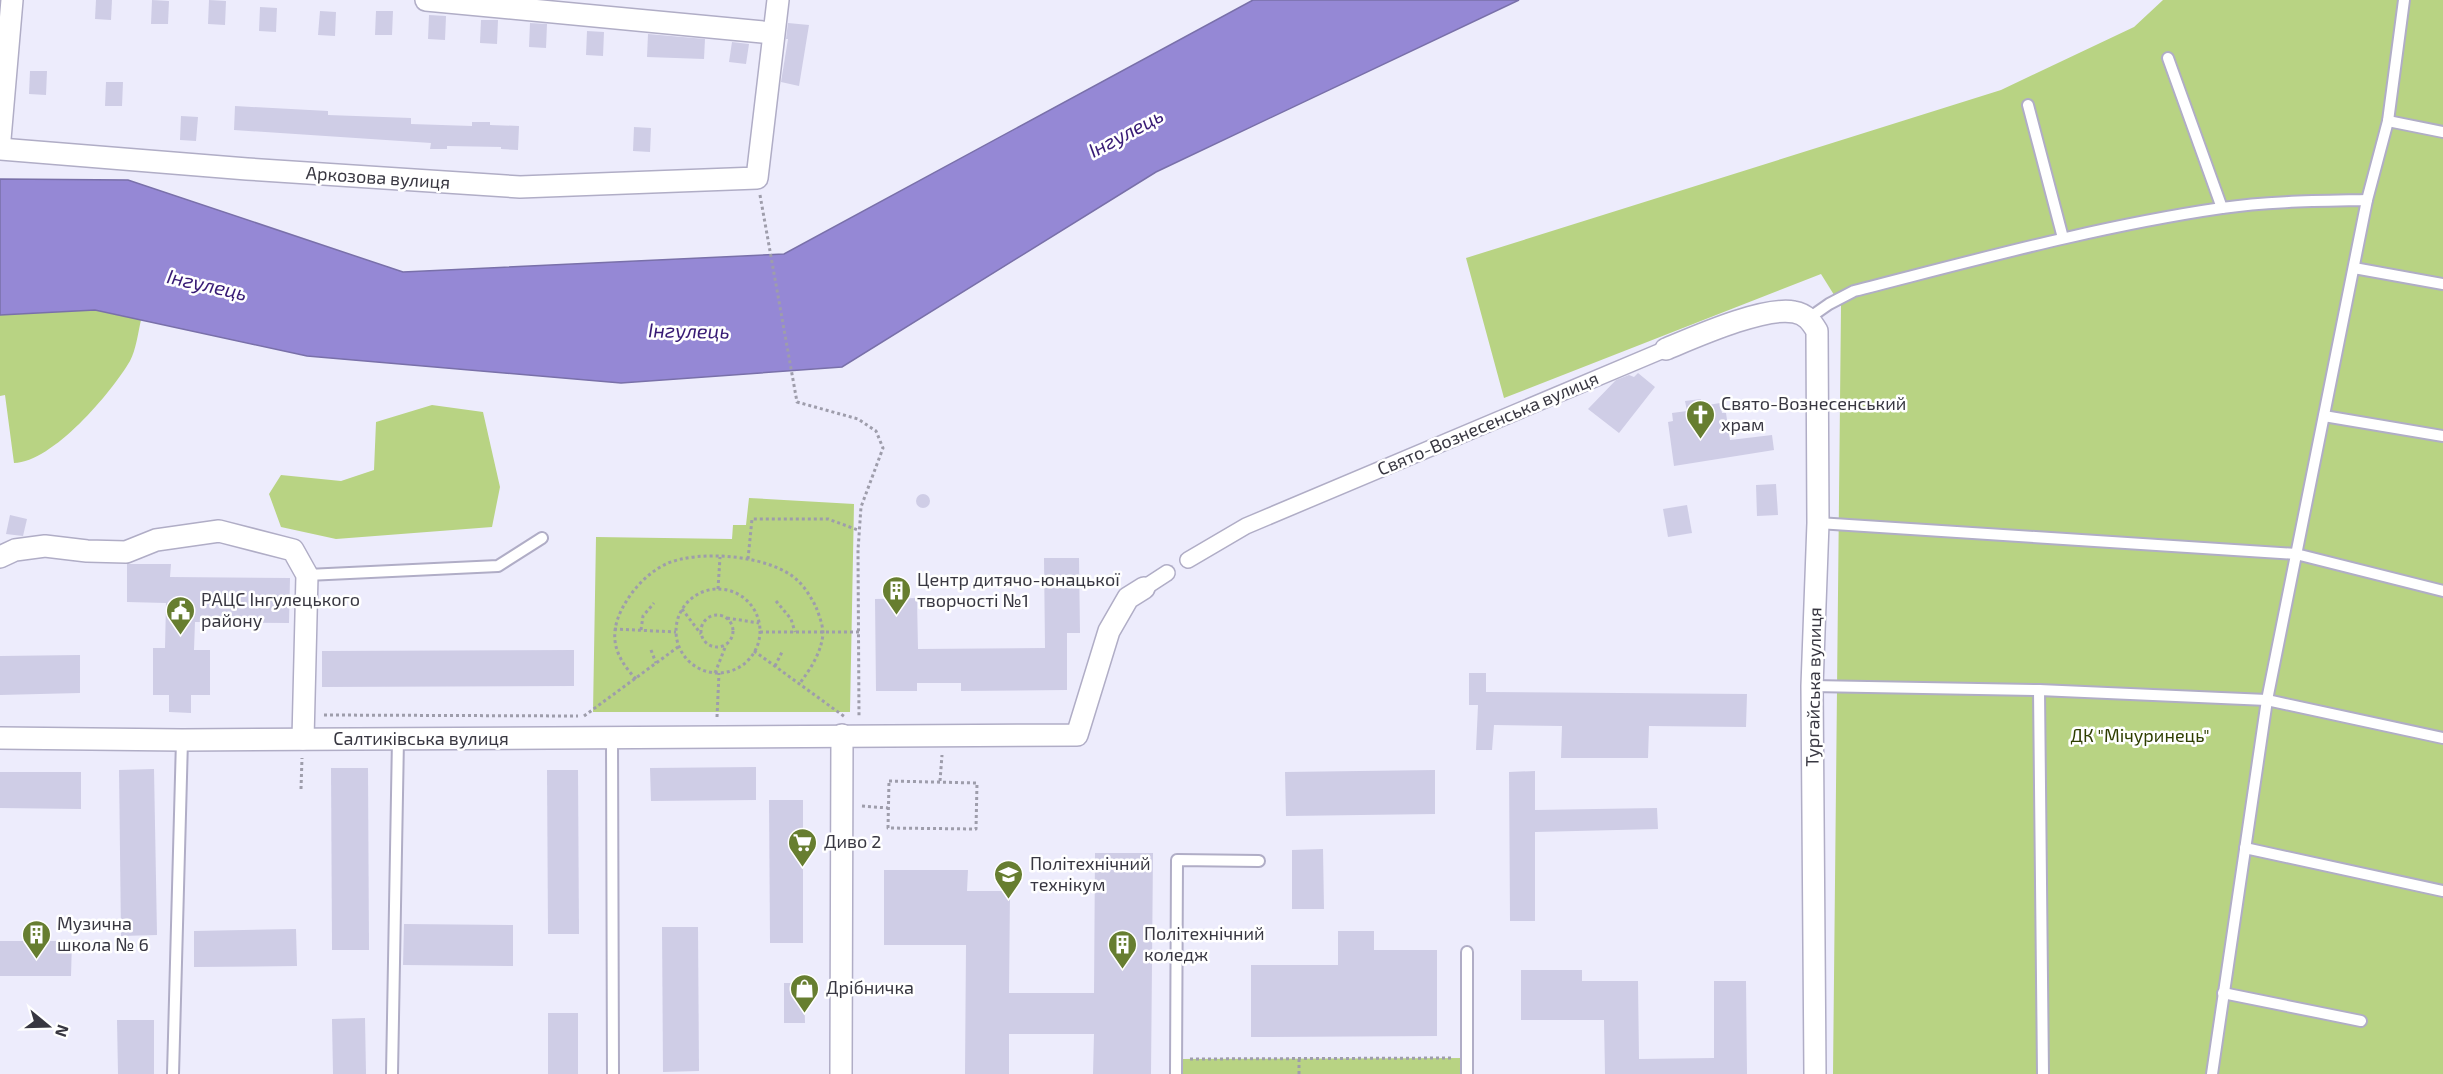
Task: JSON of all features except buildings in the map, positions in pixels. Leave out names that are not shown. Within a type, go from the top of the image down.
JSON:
[{"type":"street","points":[[0,139],[12,0]]},
{"type":"street","points":[[426,0],[773,33]]},
{"type":"street","points":[[757,178],[778,0]]},
{"type":"street","name":"Аркозова вулиця","points":[[0,148],[247,169],[520,186],[757,178]]},
{"type":"street","name":"Свято-Вознесенська вулиця","points":[[1188,560],[1246,526],[1666,349],[1726,326],[1780,310],[1803,315]]},
{"type":"street","name":"Тургайська вулиця","points":[[1803,315],[1817,332],[1818,523],[1812,687],[1815,1074]]},
{"type":"street","points":[[0,557],[15,550],[45,546],[87,551],[126,552],[156,540],[219,531],[294,550],[307,575],[303,739]]},
{"type":"street","points":[[841,1074],[842,806],[849,729],[942,735],[1077,735],[1109,631],[1128,598],[1167,573]]},
{"type":"street","name":"Салтиківська вулиця","points":[[0,738],[182,740],[612,738],[849,729]]},
{"type":"lane","points":[[2212,1074],[2267,700],[2367,200],[2388,121],[2404,0]]},
{"type":"lane","points":[[2168,58],[2222,208]]},
{"type":"lane","points":[[2028,105],[2063,238]]},
{"type":"lane","points":[[2388,121],[2443,132]]},
{"type":"lane","points":[[1803,315],[1854,291],[2063,238],[2222,208],[2295,202],[2367,200]]},
{"type":"lane","points":[[2354,268],[2443,284]]},
{"type":"lane","points":[[2324,416],[2443,436]]},
{"type":"lane","points":[[1818,523],[2296,554],[2443,591]]},
{"type":"lane","points":[[307,575],[498,566],[542,538]]},
{"type":"lane","points":[[1812,687],[2039,690],[2267,700],[2443,738]]},
{"type":"lane","points":[[2039,690],[2043,1074]]},
{"type":"lane","points":[[612,738],[613,1074]]},
{"type":"lane","points":[[392,1074],[398,739]]},
{"type":"lane","points":[[173,1074],[182,740]]},
{"type":"lane","points":[[2245,848],[2443,891]]},
{"type":"lane","points":[[1176,1074],[1177,860],[1259,861]]},
{"type":"lane","points":[[1467,952],[1467,1074]]},
{"type":"lane","points":[[2223,993],[2361,1021]]},
{"type":"path","points":[[757,178],[797,402],[858,419],[876,431],[883,448],[861,507],[859,632],[849,729]]},
{"type":"path","points":[[748,559],[752,519],[828,519],[859,531]]},
{"type":"path","points":[[718,589],[720,557]]},
{"type":"path","points":[[636,679],[617,654],[614,629],[626,600],[646,577],[667,564],[689,558],[720,557],[748,559],[777,567],[798,580],[813,601],[823,632],[819,653],[800,683]]},
{"type":"path","points":[[718,589],[737,594],[744,599],[758,615],[760,633],[748,661],[737,668],[717,673],[700,669],[689,662],[678,647],[676,632],[682,609],[695,596],[718,589]]},
{"type":"path","points":[[776,601],[791,619],[795,632]]},
{"type":"path","points":[[641,630],[643,616],[654,603]]},
{"type":"path","points":[[682,609],[711,646],[726,645]]},
{"type":"path","points":[[701,634],[705,620],[718,615],[759,623]]},
{"type":"path","points":[[717,717],[717,673],[726,645],[732,636],[732,626],[725,617]]},
{"type":"path","points":[[614,629],[676,632]]},
{"type":"path","points":[[760,633],[859,632]]},
{"type":"path","points":[[584,716],[678,647]]},
{"type":"path","points":[[651,650],[656,663]]},
{"type":"path","points":[[754,651],[800,683],[849,729]]},
{"type":"path","points":[[776,666],[783,652]]},
{"type":"path","points":[[940,782],[942,735]]},
{"type":"path","points":[[301,789],[303,739]]},
{"type":"path","points":[[889,781],[940,782],[977,783],[976,829],[888,828],[889,781]]},
{"type":"path","points":[[842,806],[888,808]]},
{"type":"path","points":[[1299,1058],[1299,1074]]},
{"type":"path","points":[[1176,1059],[1467,1058]]},
{"type":"green space","name":"ДК \"Мічуринець\"","points":[[2163,0],[2443,0],[2443,1074],[1833,1074],[1841,306],[1821,274],[1504,398],[1466,258],[2001,90],[2134,27]]},
{"type":"green space","points":[[95,310],[141,320],[130,361],[95,407],[63,439],[29,460],[14,463],[5,395],[0,396],[0,315]]},
{"type":"green space","points":[[432,405],[483,412],[500,487],[492,527],[336,539],[281,527],[269,494],[281,475],[341,481],[374,470],[376,422]]},
{"type":"green space","points":[[749,498],[854,504],[850,712],[593,712],[596,537],[732,539],[733,525],[746,525]]},
{"type":"green space","points":[[1467,1058],[1467,1074],[1176,1074],[1176,1059]]},
{"type":"water","name":"Інгулець","points":[[1253,0],[1519,0],[1156,172],[842,367],[621,383],[307,356],[95,310],[0,315],[0,179],[128,180],[403,272],[784,254]]},
{"type":"place","name":"Свято-Вознесенський храм","points":[[1700,440]]},
{"type":"place","name":"Центр дитячо-юнацької творчості №1","points":[[896,616]]},
{"type":"place","name":"РАЦС Інгулецького району","points":[[180,636]]},
{"type":"place","name":"Диво 2","points":[[803,868]]},
{"type":"place","name":"Політехнічний технікум","points":[[1009,900]]},
{"type":"place","name":"Музична школа № 6","points":[[36,960]]},
{"type":"place","name":"Політехнічний коледж","points":[[1123,970]]},
{"type":"place","name":"Дрібничка","points":[[805,1014]]}]
